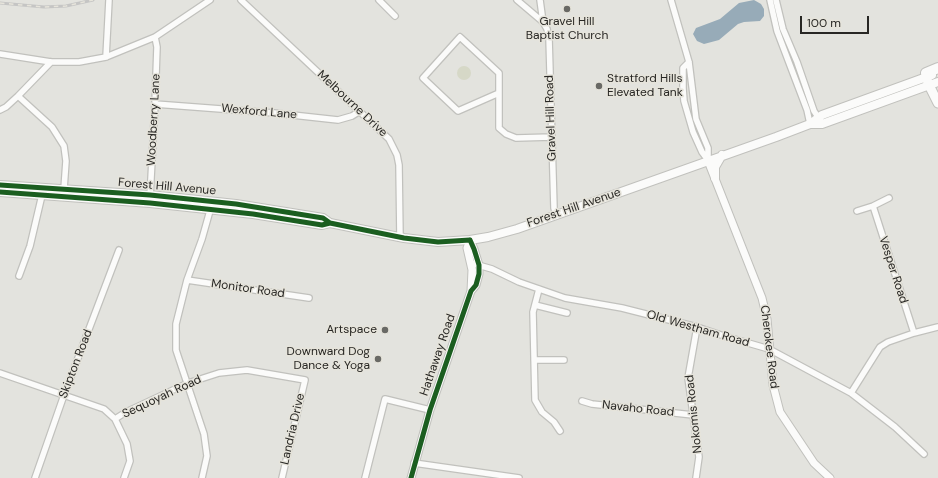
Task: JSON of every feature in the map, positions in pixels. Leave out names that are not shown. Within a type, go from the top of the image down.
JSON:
[{"type":"highway","points":[[938,68],[927,78],[938,103]]},
{"type":"main road","name":"Forest Hill Avenue","points":[[0,185],[64,188],[211,205],[322,226],[330,223],[400,238],[438,242],[470,240],[503,233],[722,156],[820,121],[938,73]]},
{"type":"main road","name":"Forest Hill Avenue","points":[[820,121],[822,115],[898,87],[903,82],[927,78],[938,82]]},
{"type":"main road","points":[[714,178],[715,167],[722,156]]},
{"type":"main road","name":"Forest Hill Avenue","points":[[0,192],[150,199]]},
{"type":"street","points":[[106,57],[110,0]]},
{"type":"street","points":[[0,54],[51,62],[79,62],[106,57],[155,38],[210,0]]},
{"type":"street","name":"Melbourne Drive","points":[[241,0],[389,138],[398,155],[400,238]]},
{"type":"street","points":[[379,0],[395,16]]},
{"type":"street","points":[[517,0],[544,22]]},
{"type":"street","name":"Gravel Hill Road","points":[[540,0],[549,38],[554,208],[556,215]]},
{"type":"street","name":"Cherokee Road","points":[[671,0],[689,62],[696,119],[708,148],[708,160]]},
{"type":"street","points":[[770,0],[777,31],[808,114],[810,124]]},
{"type":"street","points":[[776,0],[784,29],[814,111],[820,121]]},
{"type":"street","points":[[499,93],[458,111],[423,78],[460,37],[499,73],[499,93],[499,128],[506,134],[516,138],[552,137]]},
{"type":"street","name":"Woodberry Lane","points":[[150,199],[157,47],[155,38]]},
{"type":"street","points":[[0,110],[6,107],[18,96],[51,62]]},
{"type":"street","name":"Cherokee Road","points":[[689,62],[683,68],[684,101],[693,132],[702,152],[708,160],[762,298],[767,319],[773,385],[780,412],[814,463],[830,478]]},
{"type":"street","points":[[18,96],[52,127],[64,146],[66,161],[64,188]]},
{"type":"street","name":"Wexford Lane","points":[[155,104],[274,113],[338,120],[360,112]]},
{"type":"street","points":[[19,276],[30,246],[42,195]]},
{"type":"street","points":[[857,211],[873,206],[889,198]]},
{"type":"street","points":[[202,478],[207,456],[204,434],[176,350],[176,324],[186,280],[202,239],[211,205]]},
{"type":"street","name":"Vesper Road","points":[[873,206],[914,333]]},
{"type":"street","name":"Hathaway Road","points":[[411,478],[430,410],[471,291],[471,263],[467,248],[470,240]]},
{"type":"street","name":"Hathaway Road","points":[[470,240],[474,247],[479,265],[476,285],[471,291]]},
{"type":"street","name":"Skipton Road","points":[[35,478],[64,395],[119,250]]},
{"type":"street","name":"Old Westham Road","points":[[471,263],[492,269],[512,280],[565,298],[622,308],[697,327],[769,349],[852,393],[895,427],[924,454]]},
{"type":"street","name":"Monitor Road","points":[[186,280],[309,298]]},
{"type":"street","points":[[539,290],[533,312],[535,400],[542,412],[554,422],[560,432]]},
{"type":"street","points":[[535,305],[567,313]]},
{"type":"street","name":"Nokomis Road","points":[[696,478],[699,458],[688,378],[697,327]]},
{"type":"street","points":[[852,393],[880,347],[888,342],[914,333],[938,327]]},
{"type":"street","points":[[534,360],[564,360]]},
{"type":"street","name":"Sequoyah Road","points":[[115,419],[126,412],[188,383],[219,373],[248,370],[304,380]]},
{"type":"street","points":[[0,373],[104,409],[115,419],[127,444],[130,461],[124,478]]},
{"type":"street","name":"Landria Drive","points":[[282,478],[304,380]]},
{"type":"street","points":[[365,478],[385,399],[430,410]]},
{"type":"street","name":"Navaho Road","points":[[582,401],[592,404],[694,415]]},
{"type":"street","points":[[414,463],[519,478]]},
{"type":"green space","points":[[464,66],[469,68],[471,73],[469,78],[464,80],[459,78],[457,73],[459,68]]},
{"type":"water","points":[[754,0],[761,4],[764,9],[764,16],[760,21],[738,24],[719,40],[704,44],[697,41],[693,34],[696,28],[720,19],[739,3]]},
{"type":"railway","points":[[0,3],[44,7],[66,6],[93,0]]},
{"type":"cycle path","points":[[0,185],[150,195],[236,204],[323,218],[330,223],[404,238],[438,242],[470,240]]},
{"type":"cycle path","points":[[0,192],[150,203],[253,214],[322,225],[330,223]]},
{"type":"cycle path","points":[[411,478],[430,410],[471,291],[476,285],[479,274],[479,265],[470,240]]},
{"type":"place","name":"Gravel Hill Baptist Church","points":[[567,9]]},
{"type":"place","name":"Stratford Hills Elevated Tank","points":[[599,86]]},
{"type":"place","name":"Artspace","points":[[385,330]]},
{"type":"place","name":"Downward Dog Dance & Yoga","points":[[378,359]]}]
